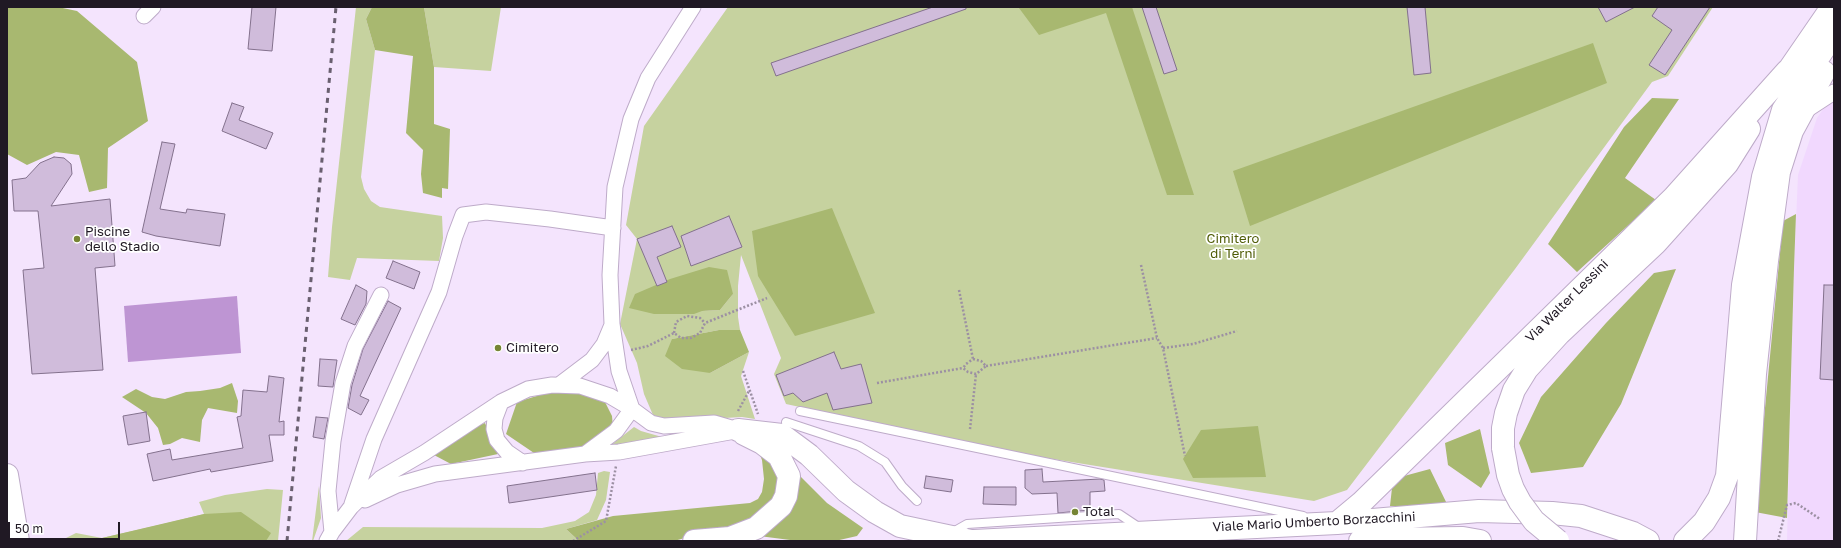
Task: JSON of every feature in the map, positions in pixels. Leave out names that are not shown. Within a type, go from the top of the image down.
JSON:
[{"type":"main road","name":"Via Walter Lessini","points":[[1558,541],[1534,521],[1512,489],[1503,448],[1503,428],[1506,412],[1514,390],[1527,368],[1559,334],[1656,243],[1727,164],[1787,71],[1832,7]]},
{"type":"main road","points":[[1685,541],[1704,522],[1720,498],[1727,476],[1744,285],[1765,170],[1783,110],[1834,34]]},
{"type":"main road","points":[[1745,541],[1755,374],[1767,262],[1779,172],[1792,131],[1834,54]]},
{"type":"main road","name":"Via Walter Lessini","points":[[1337,523],[1361,503],[1674,198],[1787,71]]},
{"type":"main road","points":[[738,430],[782,435],[809,455],[846,491],[875,512],[900,526],[971,541]]},
{"type":"main road","points":[[694,541],[730,538],[756,528],[781,506],[786,496],[789,476],[779,456],[762,443],[738,430]]},
{"type":"main road","points":[[7,475],[19,539]]},
{"type":"main road","name":"Viale Mario Umberto Borzacchini","points":[[974,541],[1020,530],[1146,532],[1337,523],[1487,511],[1552,512],[1581,516],[1633,532],[1648,541]]},
{"type":"main road","points":[[1394,540],[1463,538],[1480,541]]},
{"type":"main road","name":"Viale Mario Umberto Borzacchini","points":[[1360,541],[1394,540]]},
{"type":"street","points":[[632,409],[620,371],[612,324],[610,274],[615,187],[631,119],[648,78],[693,7]]},
{"type":"street","points":[[1802,112],[1834,92]]},
{"type":"street","points":[[351,507],[374,439],[439,292],[455,236],[463,215],[486,212],[613,228]]},
{"type":"street","points":[[329,536],[328,491],[333,441],[343,383],[355,346],[381,295]]},
{"type":"street","points":[[559,385],[592,360],[604,344],[612,324]]},
{"type":"street","points":[[329,536],[351,507],[381,478],[424,453],[501,402],[528,389],[559,385],[580,386],[610,396],[632,409],[651,423],[664,426],[714,423],[738,430]]},
{"type":"street","points":[[501,402],[495,418],[494,429],[497,440],[507,452],[523,463]]},
{"type":"street","points":[[585,454],[616,431],[632,409]]},
{"type":"street","points":[[351,507],[396,485],[435,474],[585,454],[618,452],[738,430]]},
{"type":"lane","points":[[800,412],[1218,500],[1337,523]]},
{"type":"lane","points":[[786,422],[817,434],[859,446],[885,462],[902,486],[917,501]]},
{"type":"lane","points":[[946,536],[967,524],[1020,530]]},
{"type":"path","points":[[1141,265],[1156,338],[1163,348],[1185,456]]},
{"type":"path","points":[[959,290],[973,359]]},
{"type":"path","points":[[674,333],[681,338],[691,338],[700,333],[705,323],[767,298]]},
{"type":"path","points":[[674,333],[676,322],[687,316],[700,318],[705,323]]},
{"type":"path","points":[[1163,348],[1193,344],[1236,331]]},
{"type":"path","points":[[617,354],[648,346],[674,333]]},
{"type":"path","points":[[970,429],[976,374],[986,366],[1156,338]]},
{"type":"path","points":[[973,359],[980,361],[986,366]]},
{"type":"path","points":[[877,383],[963,368],[973,359]]},
{"type":"path","points":[[963,368],[968,372],[976,374]]},
{"type":"path","points":[[743,371],[758,415]]},
{"type":"path","points":[[714,423],[730,419],[738,411],[749,391]]},
{"type":"path","points":[[573,541],[606,520],[618,452]]},
{"type":"path","points":[[1778,541],[1786,505],[1796,502],[1820,519]]},
{"type":"shaded area","points":[[1834,86],[1834,541],[1787,541],[1794,268],[1798,175],[1817,118],[1824,108]]},
{"type":"shaded area","points":[[237,296],[241,353],[128,362],[124,306]]},
{"type":"green space","points":[[7,7],[58,7],[77,11],[137,62],[148,121],[108,148],[107,188],[89,192],[79,155],[56,152],[27,165],[7,154]]},
{"type":"green space","points":[[356,7],[372,7],[366,19],[375,50],[361,177],[364,189],[371,201],[380,207],[442,216],[443,238],[439,261],[357,258],[350,280],[328,277]]},
{"type":"green space","points":[[372,7],[424,7],[434,67],[434,124],[450,129],[448,189],[442,188],[442,198],[423,193],[421,174],[423,150],[406,133],[413,56],[375,50],[366,19]]},
{"type":"green space","points":[[424,7],[501,7],[491,71],[434,67]]},
{"type":"green space","name":"Cimitero di Terni","points":[[728,7],[1713,7],[1668,76],[1652,82],[1515,269],[1347,490],[1314,501],[1003,451],[786,404],[774,374],[781,358],[741,255],[738,286],[738,317],[740,330],[719,330],[672,339],[710,373],[749,352],[741,376],[755,419],[742,417],[671,421],[653,415],[644,394],[637,363],[620,324],[637,239],[626,225],[644,126]],"holes":[[[733,294],[720,310],[702,311]]]},
{"type":"green space","points":[[1132,7],[1194,195],[1167,195],[1106,13],[1039,35],[1019,8]]},
{"type":"green space","points":[[1593,43],[1607,83],[1250,226],[1233,171]]},
{"type":"green space","points":[[1652,98],[1679,99],[1625,178],[1656,200],[1577,272],[1548,244],[1624,127]]},
{"type":"green space","points":[[832,208],[875,313],[795,336],[758,276],[752,231]]},
{"type":"green space","points":[[1796,214],[1787,518],[1755,512],[1783,221]]},
{"type":"green space","points":[[709,267],[727,270],[733,294],[720,310],[702,311],[694,314],[654,314],[629,308],[635,294],[670,279]]},
{"type":"green space","points":[[1676,269],[1621,404],[1583,467],[1531,473],[1519,443],[1541,397],[1606,323],[1654,273]]},
{"type":"green space","points":[[719,330],[740,330],[749,352],[710,373],[682,369],[665,356],[672,339]]},
{"type":"green space","points":[[232,383],[238,401],[237,413],[208,408],[202,420],[200,442],[182,438],[170,444],[163,445],[158,428],[146,413],[122,397],[136,389],[152,397],[165,399],[186,392],[220,388]]},
{"type":"green space","points":[[563,388],[603,398],[612,416],[613,428],[595,450],[534,453],[506,434],[517,402]]},
{"type":"green space","points":[[485,423],[498,454],[451,464],[434,455],[465,431]]},
{"type":"green space","points":[[1258,426],[1266,477],[1193,478],[1183,459],[1201,430]]},
{"type":"green space","points":[[634,427],[641,431],[662,437],[663,440],[661,443],[611,445]]},
{"type":"green space","points":[[1480,429],[1490,473],[1481,488],[1448,465],[1445,443]]},
{"type":"green space","points":[[759,453],[770,459],[781,478],[782,495],[749,526],[692,536],[674,541],[579,541],[566,529],[613,516],[750,503],[758,499],[762,492],[764,479],[762,460]]},
{"type":"green space","points":[[1430,469],[1448,506],[1390,506],[1393,479]]},
{"type":"green space","points":[[604,471],[610,472],[606,500],[597,520],[566,529],[579,541],[346,541],[363,527],[542,528],[575,521],[589,512],[596,495],[598,473]]},
{"type":"green space","points":[[796,472],[827,503],[863,528],[857,536],[835,541],[798,541],[759,536]]},
{"type":"green space","points":[[319,486],[321,518],[312,541]]},
{"type":"green space","points":[[267,489],[283,490],[278,541],[60,541],[76,533],[102,538],[204,514],[199,502],[225,495]]},
{"type":"green space","points":[[241,512],[271,533],[266,541],[100,541],[102,538],[204,514]]},
{"type":"building","points":[[252,7],[276,7],[272,51],[248,49]]},
{"type":"building","points":[[933,7],[966,7],[966,9],[776,76],[771,63]]},
{"type":"building","points":[[1142,7],[1156,7],[1177,70],[1164,74]]},
{"type":"building","points":[[1407,7],[1425,7],[1431,73],[1414,75]]},
{"type":"building","points":[[1598,7],[1635,7],[1606,22]]},
{"type":"building","points":[[1658,7],[1710,7],[1665,75],[1649,65],[1672,30],[1652,16]]},
{"type":"building","points":[[232,103],[244,107],[239,120],[273,133],[266,149],[222,131]]},
{"type":"building","points":[[162,142],[175,144],[160,209],[186,213],[187,209],[225,214],[220,246],[156,236],[142,232]]},
{"type":"building","name":"Piscine dello Stadio","points":[[54,157],[64,158],[71,164],[72,174],[51,206],[110,199],[115,266],[95,268],[103,370],[32,374],[23,270],[44,268],[38,211],[14,211],[12,180],[26,178],[40,163]]},
{"type":"building","points":[[729,216],[742,247],[691,266],[681,236]]},
{"type":"building","points":[[672,226],[681,247],[657,257],[667,282],[657,286],[637,239]]},
{"type":"building","points":[[393,261],[420,272],[414,289],[386,278]]},
{"type":"building","points":[[356,285],[367,291],[366,304],[355,325],[341,319]]},
{"type":"building","points":[[1824,285],[1834,285],[1834,380],[1820,379]]},
{"type":"building","points":[[388,301],[401,308],[360,396],[369,400],[361,415],[348,408],[352,385],[363,349]]},
{"type":"building","points":[[834,352],[841,369],[861,364],[872,403],[833,410],[827,393],[803,402],[793,393],[784,396],[776,375]]},
{"type":"building","points":[[320,359],[337,360],[333,387],[318,386]]},
{"type":"building","points":[[269,376],[284,378],[279,422],[284,421],[284,435],[269,435],[273,461],[211,472],[210,469],[153,481],[147,454],[170,449],[172,460],[243,448],[237,417],[241,416],[243,390],[267,392]]},
{"type":"building","points":[[146,412],[150,441],[128,445],[123,416]]},
{"type":"building","points":[[316,417],[328,418],[324,439],[313,437]]},
{"type":"building","points":[[1042,469],[1043,482],[1100,479],[1104,480],[1105,491],[1090,492],[1090,510],[1058,513],[1057,493],[1032,494],[1025,488],[1025,470]]},
{"type":"building","points":[[595,473],[597,490],[509,503],[507,486]]},
{"type":"building","points":[[926,476],[953,480],[951,492],[924,488]]},
{"type":"building","points":[[984,487],[1016,487],[1016,505],[983,504]]},
{"type":"railway","points":[[287,541],[336,7]]},
{"type":"place","name":"Piscine dello Stadio","points":[[77,239]]},
{"type":"place","name":"Cimitero","points":[[498,348]]},
{"type":"place","name":"Total","points":[[1075,512]]}]
